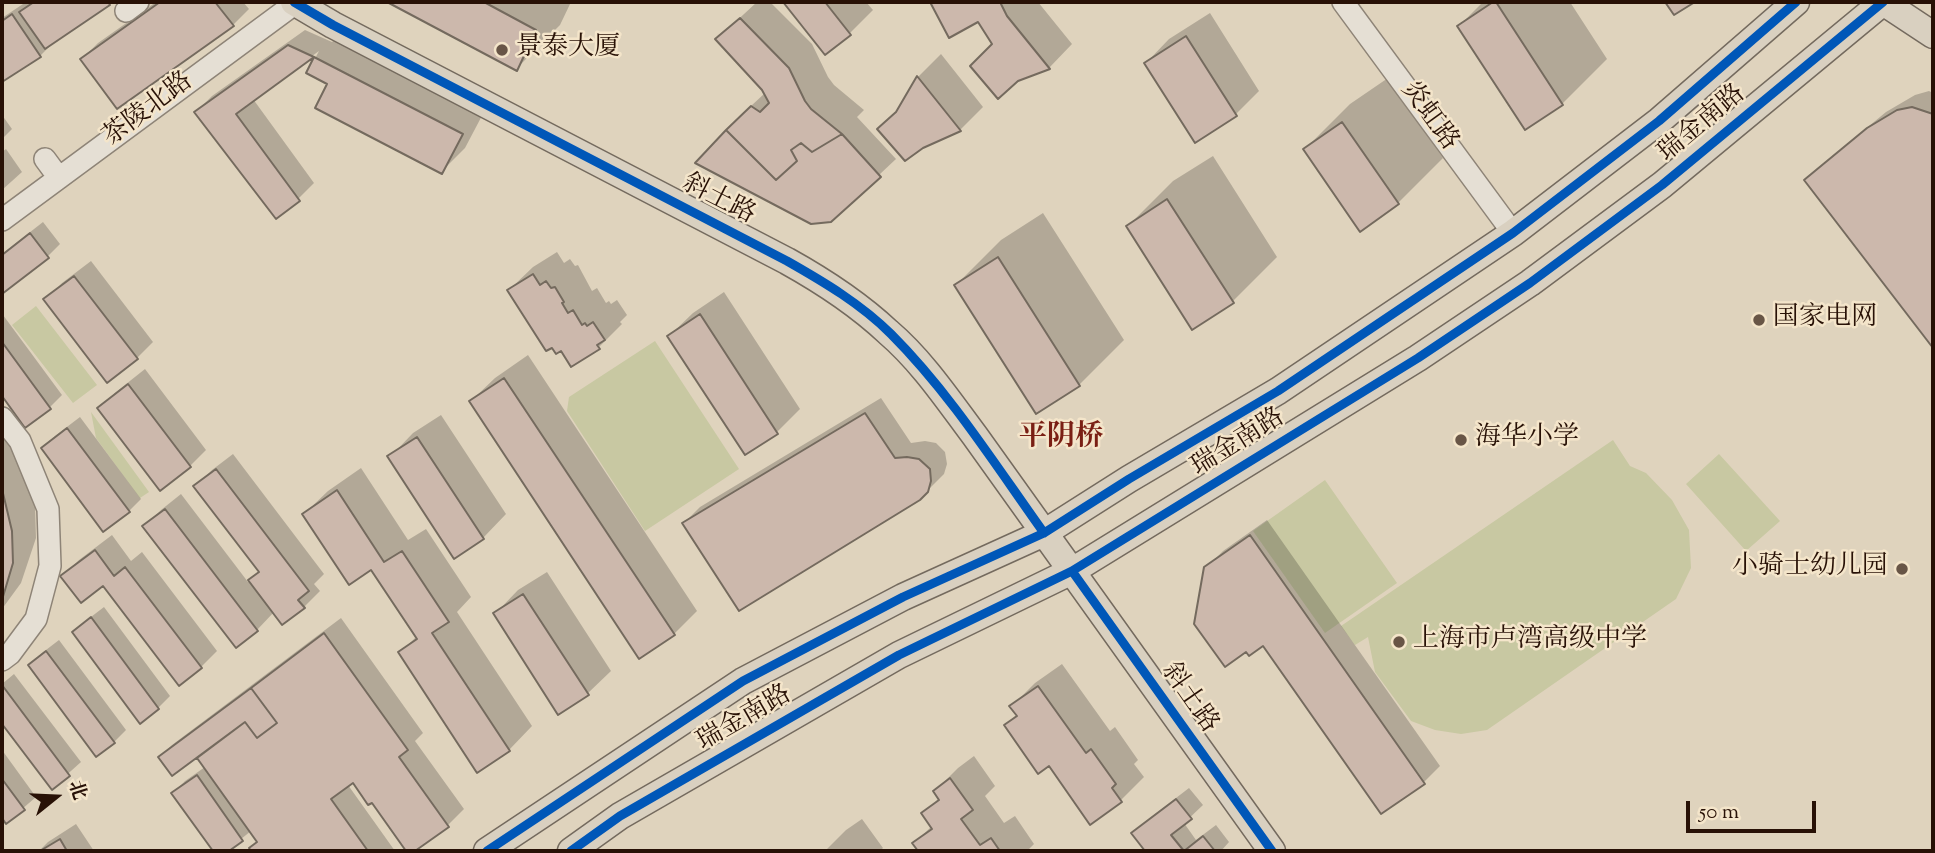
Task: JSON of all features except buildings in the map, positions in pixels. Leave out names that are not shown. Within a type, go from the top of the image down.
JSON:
[{"type":"main road","name":"斜土路","points":[[296,2],[333,25],[787,261],[849,299],[890,333],[927,373],[975,436],[1272,851]]},
{"type":"main road","name":"瑞金南路","points":[[487,851],[743,681],[903,597],[1044,533],[1278,391],[1513,233],[1659,121],[1796,2]]},
{"type":"main road","name":"瑞金南路","points":[[570,851],[620,816],[899,655],[1072,571],[1418,358],[1530,283],[1662,186],[1883,2]]},
{"type":"main road","points":[[1883,2],[1933,32]]},
{"type":"street","name":"茶陵北路","points":[[2,220],[296,2]]},
{"type":"street","name":"炎虹路","points":[[1343,2],[1513,233]]},
{"type":"street","points":[[45,159],[59,178]]},
{"type":"street","points":[[2,418],[20,441],[48,509],[50,566],[36,619],[10,654],[2,660]]},
{"type":"green space","points":[[36,306],[97,385],[73,403],[12,325]]},
{"type":"green space","points":[[655,341],[739,469],[645,531],[567,411],[569,397]]},
{"type":"green space","points":[[91,412],[149,492],[140,498],[96,438]]},
{"type":"green space","points":[[1613,440],[1630,466],[1646,473],[1672,500],[1689,530],[1691,568],[1676,599],[1487,730],[1461,734],[1435,730],[1411,721],[1375,672],[1368,637],[1355,645],[1341,626]]},
{"type":"green space","points":[[1719,454],[1780,521],[1746,551],[1686,484]]},
{"type":"green space","points":[[1325,480],[1397,583],[1325,633],[1253,531]]},
{"type":"cycle path","points":[[294,2],[333,25],[787,261],[855,303],[891,334],[933,381],[972,430],[1044,533]]},
{"type":"cycle path","points":[[487,851],[743,681],[903,597],[1044,533],[1278,391],[1513,233],[1659,121],[1796,2]]},
{"type":"cycle path","points":[[571,851],[620,816],[899,655],[1072,571],[1418,358],[1530,283],[1662,185],[1883,2]]},
{"type":"cycle path","points":[[1072,571],[1272,851]]},
{"type":"place","name":"景泰大厦","points":[[502,50]]},
{"type":"place","name":"国家电网","points":[[1759,320]]},
{"type":"place","name":"海华小学","points":[[1461,440]]},
{"type":"place","name":"小骑士幼儿园","points":[[1902,569]]},
{"type":"place","name":"上海市卢湾高级中学","points":[[1399,642]]},
{"type":"district","name":"平阴桥","points":[[1061,439]]}]
